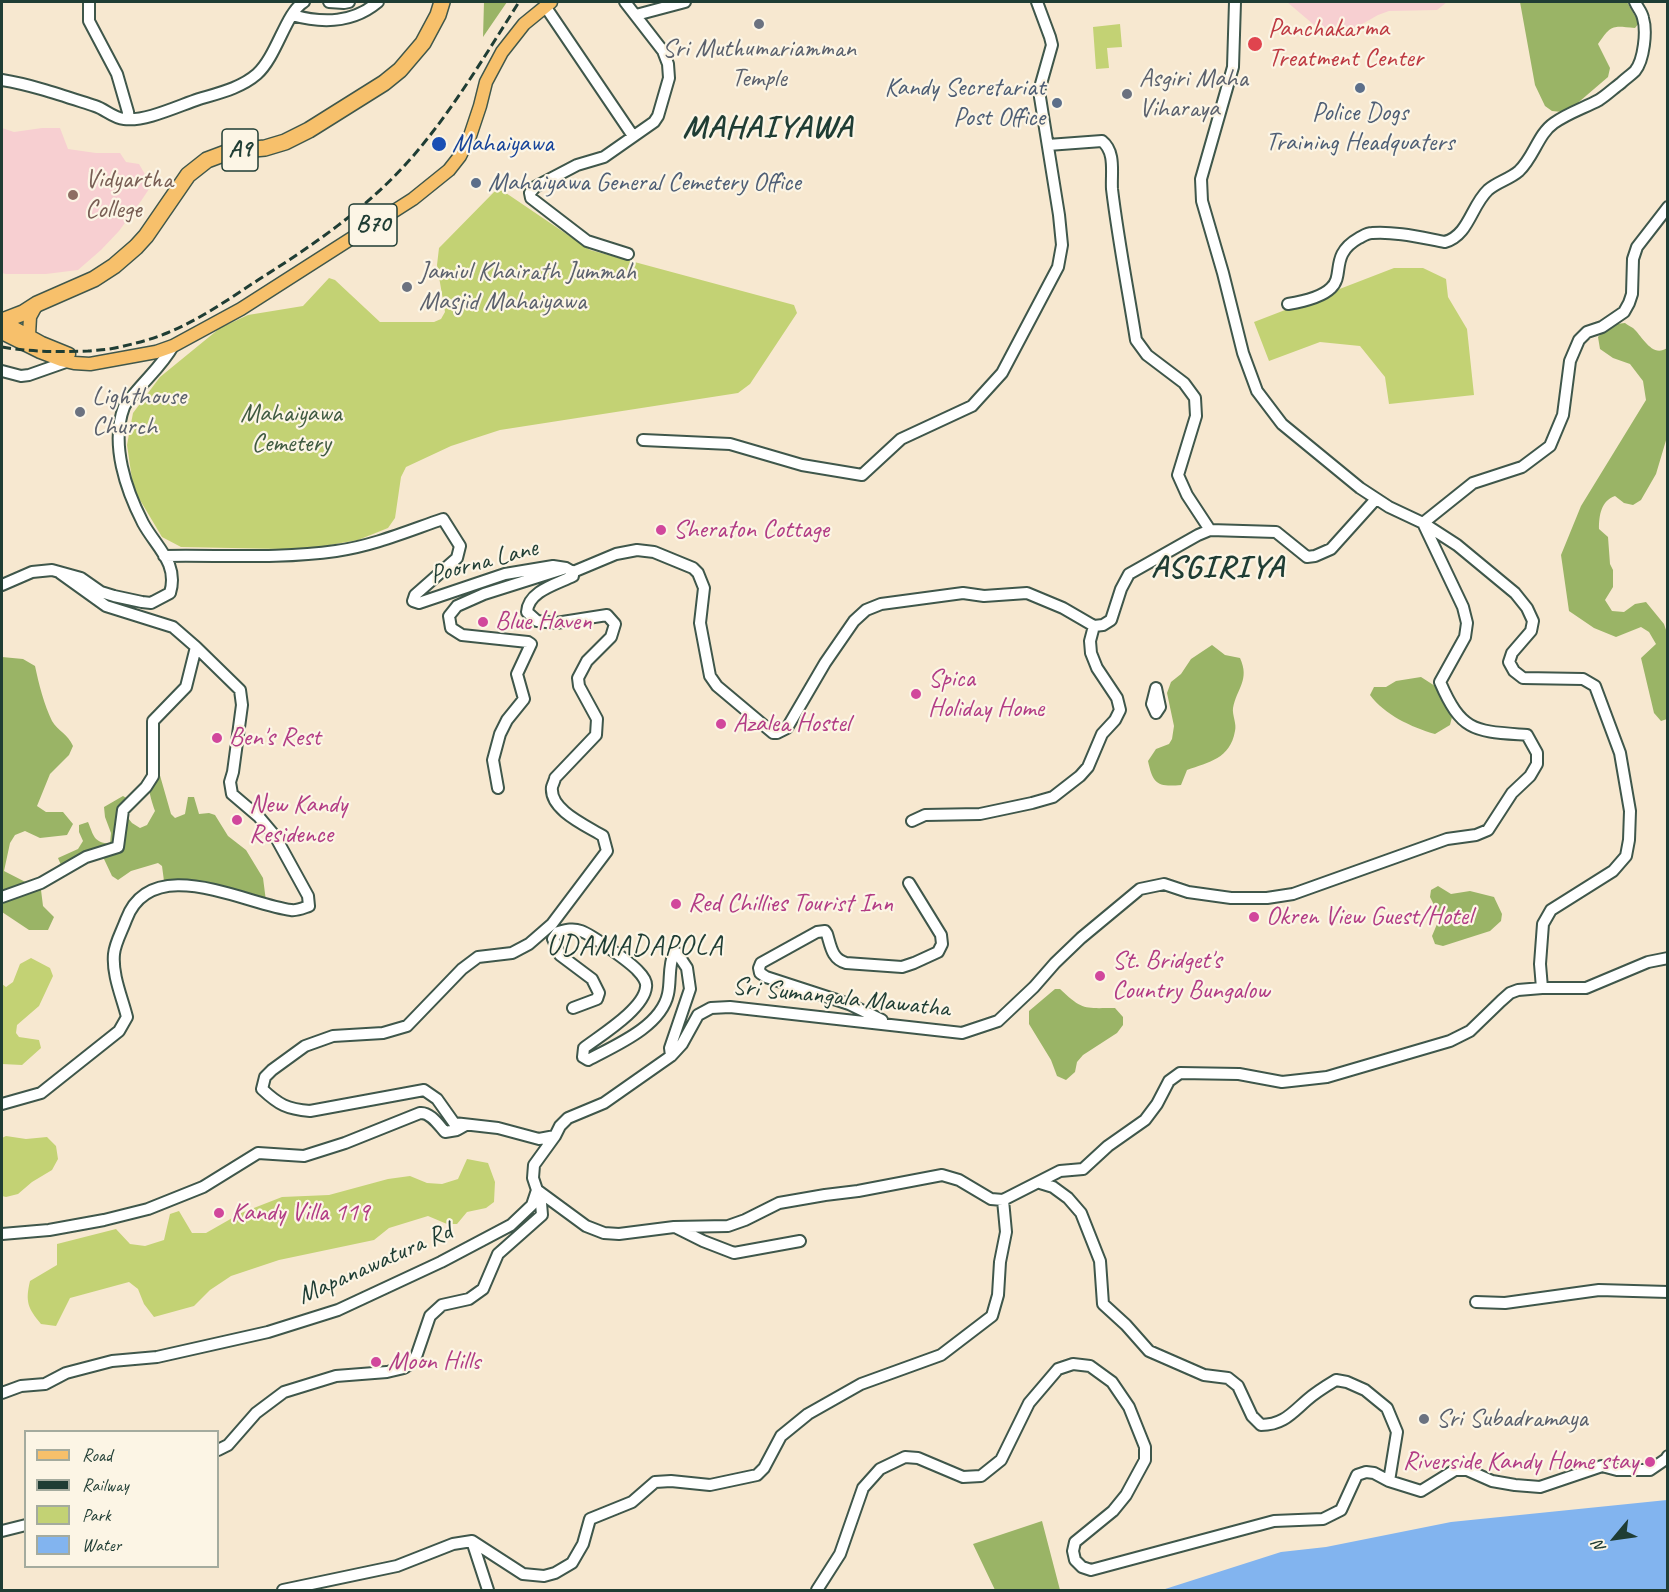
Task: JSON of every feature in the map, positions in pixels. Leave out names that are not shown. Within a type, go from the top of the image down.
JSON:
[{"type":"highway","name":"A9","points":[[2,321],[94,279],[120,262],[151,229],[188,174],[207,160],[231,151],[266,148],[285,142],[309,130],[393,77],[423,43],[438,15],[442,2]]},
{"type":"highway","name":"A9","points":[[2,309],[37,304]]},
{"type":"main road","name":"B70","points":[[2,333],[66,362],[90,364],[156,352],[172,346],[240,309],[414,199],[442,176],[455,163],[464,149],[476,120],[486,82],[496,60],[517,30],[548,4]]},
{"type":"main road","points":[[29,335],[30,317],[37,304]]},
{"type":"main road","name":"B70","points":[[2,321],[52,348],[73,356],[112,360]]},
{"type":"street","points":[[89,2],[89,21],[117,74],[129,119]]},
{"type":"street","points":[[2,80],[97,106],[114,116],[129,119],[161,113],[231,89],[252,78],[271,57],[294,9],[304,2]]},
{"type":"street","points":[[328,2],[349,2]]},
{"type":"street","points":[[292,15],[321,20],[348,18],[364,12],[378,2]]},
{"type":"street","points":[[625,2],[663,51],[668,64],[669,78],[658,116],[654,122],[604,157],[577,165],[535,187],[530,194],[531,198],[587,241],[628,254]]},
{"type":"street","points":[[636,15],[685,2]]},
{"type":"street","points":[[643,440],[730,444],[802,465],[862,475],[901,439],[972,406],[1002,373],[1058,267],[1062,245],[1039,91],[1052,45],[1037,2]]},
{"type":"street","points":[[1235,2],[1233,67],[1201,178],[1201,193],[1243,353],[1257,391],[1282,424],[1360,488],[1389,507],[1423,523],[1457,544],[1515,593],[1527,608],[1533,621],[1531,631],[1512,652],[1509,662],[1514,671],[1523,678],[1583,679],[1590,682],[1595,686],[1620,753],[1630,811],[1626,856],[1613,871],[1551,910],[1543,924],[1540,964],[1542,988]]},
{"type":"street","points":[[1288,304],[1306,300],[1331,289],[1344,250],[1352,242],[1369,233],[1386,233],[1445,242],[1459,234],[1488,190],[1519,171],[1553,124],[1600,99],[1635,71],[1642,58],[1644,30],[1643,17],[1635,2]]},
{"type":"street","points":[[548,4],[633,136]]},
{"type":"street","points":[[1048,145],[1102,141],[1111,153],[1114,200],[1136,340],[1147,355],[1184,383],[1195,398],[1196,416],[1178,475],[1187,495],[1210,530]]},
{"type":"street","points":[[1423,523],[1473,483],[1522,467],[1550,446],[1563,415],[1570,361],[1579,340],[1587,332],[1602,327],[1624,312],[1632,294],[1633,259],[1637,248],[1668,207]]},
{"type":"street","points":[[2,584],[32,572],[52,570],[81,578],[101,592],[114,596],[151,603],[170,593],[173,582],[172,570],[144,525],[128,492],[118,432],[124,405],[166,358],[172,346]]},
{"type":"street","points":[[2,370],[21,376],[29,375],[66,362]]},
{"type":"street","points":[[498,788],[493,759],[500,734],[507,720],[525,699],[517,674],[531,644],[462,635],[451,628],[449,616],[457,606],[484,594],[638,549],[654,552],[693,568],[698,573],[704,588],[700,623],[710,676],[717,686],[773,733],[777,733],[787,728],[825,663],[854,621],[866,610],[882,604],[963,593],[984,596],[1027,593],[1063,608],[1094,626],[1103,625],[1111,620],[1121,589],[1129,574],[1198,535],[1210,530],[1276,532],[1307,557],[1315,556],[1331,549],[1376,499]]},
{"type":"street","name":"Poorna Lane","points":[[164,556],[276,556],[336,551],[379,542],[443,519],[460,546],[457,558],[416,595],[413,601],[419,603],[505,574],[553,566],[570,570]]},
{"type":"street","name":"Sri Sumangala Mawatha","points":[[555,1136],[560,1126],[568,1118],[621,1093],[671,1056],[682,1044],[699,1015],[711,1008],[730,1007],[962,1033],[998,1021],[1081,938],[1140,889],[1164,884],[1188,892],[1231,897],[1267,898],[1293,894],[1447,839],[1476,835],[1488,830],[1512,793],[1530,777],[1537,764],[1537,753],[1527,735],[1481,730],[1464,722],[1448,701],[1440,682],[1465,637],[1467,623],[1463,607],[1423,523]]},
{"type":"street","points":[[555,1136],[539,1139],[498,1128],[454,1123],[437,1099],[424,1090],[310,1111],[297,1110],[276,1102],[262,1089],[265,1077],[304,1046],[333,1036],[383,1033],[407,1026],[462,969],[478,957],[512,953],[529,944],[552,924],[607,851],[603,836],[562,812],[552,794],[552,787],[555,778],[596,735],[597,719],[579,686],[578,678],[587,661],[611,638],[615,624],[607,615],[556,623],[537,621],[527,612],[526,608],[536,594],[573,576],[570,570]]},
{"type":"street","points":[[2,1104],[41,1093],[119,1031],[127,1017],[115,972],[114,953],[129,912],[142,896],[158,889],[183,885],[210,888],[294,911],[309,906],[308,896],[275,836],[259,817],[232,794],[230,782],[242,705],[240,690],[173,627],[106,606],[60,573]]},
{"type":"street","points":[[912,821],[925,815],[980,814],[1032,803],[1053,797],[1080,776],[1088,767],[1102,734],[1115,720],[1120,710],[1117,698],[1097,668],[1091,653],[1090,641],[1094,626]]},
{"type":"street","points":[[2,897],[40,883],[86,856],[118,847],[123,810],[146,787],[153,776],[153,721],[186,687],[196,647]]},
{"type":"street","points":[[891,1025],[849,1004],[766,977],[760,973],[759,968],[761,963],[818,932],[825,931],[834,956],[846,963],[902,967],[938,952],[942,944],[941,934],[909,883]]},
{"type":"street","points":[[573,1008],[597,999],[599,993],[592,980],[560,955],[553,939],[558,932],[569,929],[581,931],[595,938],[638,971],[646,982],[642,1000],[632,1011],[584,1048],[583,1057],[588,1060],[640,1031],[658,1015],[668,996],[671,960],[674,953],[677,953],[687,968],[690,989],[670,1048],[671,1056]]},
{"type":"street","points":[[537,1190],[586,1226],[604,1233],[619,1234],[674,1227],[728,1226],[745,1221],[779,1203],[942,1175],[959,1180],[991,1199],[1003,1200],[1029,1186],[1041,1183],[1060,1171],[1083,1169],[1108,1146],[1145,1120],[1157,1104],[1169,1081],[1180,1073],[1239,1074],[1282,1082],[1327,1077],[1450,1041],[1470,1031],[1510,993],[1518,990],[1586,988],[1648,962],[1668,958]]},
{"type":"street","points":[[2,1234],[50,1230],[148,1209],[203,1187],[258,1153],[304,1156],[345,1143],[420,1113],[425,1112],[445,1131],[457,1130],[466,1125]]},
{"type":"street","points":[[219,1449],[228,1444],[256,1413],[284,1392],[336,1376],[387,1372],[404,1368],[413,1362],[430,1316],[442,1305],[469,1299],[483,1289],[498,1254],[542,1215],[541,1203],[533,1178],[534,1165],[555,1136]]},
{"type":"street","points":[[1041,1183],[1053,1187],[1068,1198],[1081,1213],[1100,1261],[1103,1304],[1149,1351],[1204,1375],[1228,1378],[1238,1386],[1252,1416],[1261,1425],[1273,1425],[1290,1416],[1307,1400],[1336,1380],[1365,1390],[1387,1408],[1397,1432],[1389,1481]]},
{"type":"street","name":"Mapanawatura Rd","points":[[2,1392],[21,1386],[45,1384],[66,1373],[112,1361],[157,1357],[268,1332],[338,1310],[441,1262],[511,1225],[532,1205],[537,1190]]},
{"type":"street","points":[[283,1590],[387,1569],[453,1544],[472,1542],[523,1574],[544,1576],[555,1574],[572,1563],[583,1544],[590,1519],[632,1502],[655,1482],[671,1481],[710,1485],[757,1475],[764,1468],[781,1437],[808,1414],[861,1384],[941,1355],[992,1316],[998,1295],[1000,1262],[1006,1232],[1003,1200]]},
{"type":"street","points":[[674,1227],[734,1253],[800,1241]]},
{"type":"street","points":[[1476,1302],[1505,1303],[1599,1290],[1668,1292]]},
{"type":"street","points":[[817,1590],[840,1554],[863,1488],[880,1469],[905,1457],[918,1458],[963,1477],[981,1476],[1001,1460],[1029,1403],[1058,1369],[1073,1364],[1090,1366],[1112,1382],[1128,1407],[1144,1447],[1145,1460],[1126,1495],[1113,1511],[1075,1542],[1073,1551],[1075,1560],[1082,1567],[1091,1570],[1275,1521],[1323,1519],[1341,1510],[1358,1475],[1366,1472],[1420,1491],[1455,1470],[1467,1470],[1492,1481],[1540,1487],[1602,1466],[1617,1470],[1650,1470],[1668,1456]]},
{"type":"street","points":[[2,1531],[24,1526]]},
{"type":"street","points":[[472,1542],[488,1590]]},
{"type":"shaded area","points":[[1287,2],[1447,2],[1437,10],[1389,11],[1338,38],[1320,30]]},
{"type":"shaded area","name":"Vidyartha College","points":[[2,128],[14,132],[60,128],[68,149],[96,153],[120,153],[126,162],[139,164],[146,176],[149,189],[141,201],[119,231],[78,270],[46,274],[2,273]]},
{"type":"green space","points":[[484,2],[507,2],[483,37]]},
{"type":"green space","points":[[1520,2],[1627,2],[1639,23],[1635,28],[1617,27],[1606,33],[1598,44],[1610,68],[1608,77],[1573,107],[1562,112],[1552,111],[1545,106],[1535,85]]},
{"type":"green space","points":[[1120,24],[1122,47],[1107,48],[1109,68],[1096,69],[1093,27]]},
{"type":"green space","name":"Mahaiyawa Cemetery","points":[[496,190],[503,191],[590,250],[794,305],[797,313],[750,384],[738,393],[500,430],[451,446],[406,467],[401,477],[395,518],[388,528],[358,540],[319,547],[283,549],[181,547],[162,537],[137,495],[127,445],[133,413],[160,377],[220,328],[248,315],[303,306],[329,278],[335,280],[380,322],[434,322],[441,319],[445,312],[437,265],[439,248]]},
{"type":"green space","points":[[1394,268],[1423,268],[1446,279],[1448,297],[1467,329],[1474,395],[1389,404],[1385,377],[1360,346],[1320,342],[1269,361],[1254,322]]},
{"type":"green space","points":[[1625,323],[1652,348],[1662,350],[1667,348],[1667,437],[1656,474],[1641,500],[1633,505],[1624,503],[1615,496],[1607,501],[1602,509],[1599,529],[1608,537],[1610,564],[1613,570],[1613,587],[1605,600],[1612,611],[1624,612],[1635,604],[1646,602],[1664,624],[1668,636],[1667,719],[1661,721],[1654,713],[1641,658],[1656,644],[1649,632],[1641,627],[1616,637],[1594,628],[1569,611],[1561,555],[1581,506],[1646,400],[1643,381],[1630,364],[1613,358],[1600,349],[1598,337],[1607,328]]},
{"type":"green space","points":[[1212,645],[1225,655],[1240,658],[1243,666],[1242,684],[1233,708],[1235,728],[1232,740],[1223,754],[1211,762],[1187,770],[1181,785],[1161,784],[1154,779],[1148,761],[1156,749],[1169,744],[1172,739],[1174,726],[1167,693],[1171,682],[1181,674],[1191,659]]},
{"type":"green space","points":[[2,657],[23,659],[35,666],[52,721],[73,746],[69,755],[50,774],[37,806],[46,812],[63,812],[73,824],[67,835],[40,838],[25,831],[15,835],[10,843],[4,871],[41,890],[43,906],[54,917],[48,930],[29,930],[2,912]]},
{"type":"green space","points":[[1421,677],[1435,686],[1452,717],[1450,725],[1435,734],[1399,719],[1383,709],[1370,695],[1374,687],[1386,687],[1396,681]]},
{"type":"green space","points":[[157,765],[171,814],[175,818],[185,814],[188,797],[194,797],[199,814],[215,815],[228,836],[246,850],[263,878],[266,901],[213,884],[164,881],[162,866],[158,863],[131,871],[118,880],[112,876],[104,859],[96,855],[68,870],[61,865],[58,858],[78,849],[83,841],[79,825],[88,822],[97,840],[110,844],[111,833],[104,807],[123,796],[128,799],[130,805],[128,818],[132,823],[140,828],[147,825],[155,811],[149,788],[153,771]]},
{"type":"green space","points":[[1438,886],[1451,894],[1470,891],[1494,897],[1502,914],[1501,921],[1490,931],[1443,946],[1435,944],[1432,936],[1440,917],[1430,897],[1431,890]]},
{"type":"green space","points":[[31,958],[50,968],[53,976],[39,1006],[17,1025],[16,1033],[19,1037],[39,1040],[41,1048],[22,1065],[2,1064],[2,984],[6,987],[13,982],[20,964]]},
{"type":"green space","points":[[1055,989],[1060,989],[1085,1007],[1115,1008],[1123,1017],[1123,1025],[1117,1033],[1083,1055],[1077,1062],[1075,1072],[1066,1080],[1057,1076],[1051,1060],[1029,1024],[1029,1011]]},
{"type":"green space","points":[[6,1136],[26,1139],[47,1137],[56,1146],[58,1159],[52,1170],[18,1194],[6,1197],[2,1196],[2,1138]]},
{"type":"green space","points":[[467,1159],[488,1163],[495,1182],[494,1202],[486,1208],[467,1212],[457,1224],[447,1224],[428,1216],[389,1228],[374,1240],[279,1260],[231,1276],[210,1290],[194,1306],[154,1317],[144,1304],[138,1289],[129,1282],[70,1298],[56,1326],[41,1324],[29,1304],[30,1281],[57,1265],[57,1244],[116,1229],[130,1244],[145,1246],[164,1240],[170,1214],[179,1211],[192,1233],[206,1233],[241,1213],[282,1197],[329,1195],[388,1179],[410,1176],[427,1183],[442,1184],[458,1179]]},
{"type":"green space","points":[[1042,1521],[1060,1590],[995,1590],[973,1544]]},
{"type":"water","points":[[1667,1500],[1667,1590],[1162,1590],[1281,1552],[1326,1547],[1451,1522]]},
{"type":"railway","points":[[2,347],[23,350],[88,351],[112,349],[148,340],[202,316],[300,253],[360,208],[414,155],[456,100],[519,2]]},
{"type":"place","name":"Sri Muthumariamman Temple","points":[[759,24]]},
{"type":"place","name":"Panchakarma Treatment Center","points":[[1255,44]]},
{"type":"place","name":"Police Dogs Training Headquaters","points":[[1360,88]]},
{"type":"place","name":"Asgiri Maha Viharaya","points":[[1127,94]]},
{"type":"place","name":"Kandy Secretariat Post Office","points":[[1057,103]]},
{"type":"place","name":"Mahaiyawa","points":[[439,144]]},
{"type":"place","name":"Mahaiyawa General Cemetery Office","points":[[476,183]]},
{"type":"place","name":"Vidyartha College","points":[[73,195]]},
{"type":"place","name":"Jamiul Khairath Jummah Masjid Mahaiyawa","points":[[407,287]]},
{"type":"place","name":"Lighthouse Church","points":[[80,412]]},
{"type":"place","name":"Sheraton Cottage","points":[[661,530]]},
{"type":"place","name":"Blue Haven","points":[[483,622]]},
{"type":"place","name":"Spica Holiday Home","points":[[916,694]]},
{"type":"place","name":"Azalea Hostel","points":[[721,724]]},
{"type":"place","name":"Ben's Rest","points":[[217,738]]},
{"type":"place","name":"New Kandy Residence","points":[[237,820]]},
{"type":"place","name":"Red Chillies Tourist Inn","points":[[676,904]]},
{"type":"place","name":"Okren View Guest/Hotel","points":[[1254,917]]},
{"type":"place","name":"St. Bridget's Country Bungalow","points":[[1100,976]]},
{"type":"place","name":"Kandy Villa 119","points":[[219,1213]]},
{"type":"place","name":"Moon Hills","points":[[376,1362]]},
{"type":"place","name":"Sri Subadramaya","points":[[1424,1419]]},
{"type":"place","name":"Riverside Kandy Home stay","points":[[1650,1462]]},
{"type":"district","name":"MAHAIYAWA","points":[[768,129]]},
{"type":"district","name":"ASGIRIYA","points":[[1218,569]]},
{"type":"district","name":"UDAMADAPOLA","points":[[635,947]]}]
